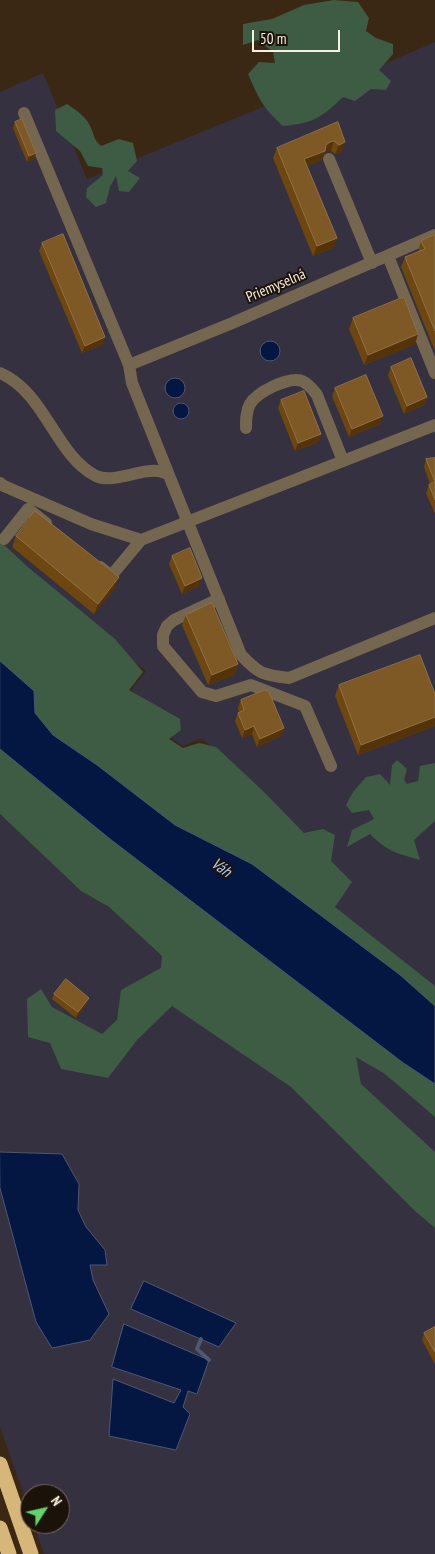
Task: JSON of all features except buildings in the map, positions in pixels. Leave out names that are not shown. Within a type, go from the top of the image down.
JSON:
[{"type":"highway","points":[[0,1464],[31,1554]]},
{"type":"highway","points":[[0,1528],[9,1554]]},
{"type":"lane","points":[[24,113],[129,365],[132,383],[241,655],[255,670],[271,676],[289,678],[435,618]]},
{"type":"lane","points":[[329,159],[372,263]]},
{"type":"lane","name":"Priemyselná","points":[[129,365],[435,235]]},
{"type":"lane","points":[[388,256],[435,373]]},
{"type":"lane","points":[[0,373],[26,390],[71,454],[83,467],[98,477],[111,478],[156,470],[168,474]]},
{"type":"lane","points":[[246,428],[246,415],[250,404],[256,397],[283,382],[295,380],[304,382],[317,395],[343,461]]},
{"type":"lane","points":[[88,558],[111,576],[141,540],[435,425]]},
{"type":"lane","points":[[0,483],[90,524],[141,540]]},
{"type":"lane","points":[[4,539],[28,509],[58,534]]},
{"type":"lane","points":[[219,599],[174,620],[166,626],[163,635],[163,646],[202,692],[216,696],[251,685],[304,706],[331,766]]},
{"type":"shaded area","points":[[435,42],[435,1554],[44,1554],[37,1534],[70,1534],[70,1484],[20,1484],[0,1427],[0,814],[81,891],[109,907],[162,956],[267,799],[202,738],[183,746],[166,734],[174,723],[131,690],[146,671],[111,643],[0,541],[0,92],[43,73],[87,179],[265,106],[375,68]]},
{"type":"green space","points":[[334,0],[358,2],[369,18],[366,31],[376,38],[393,44],[393,54],[379,70],[391,81],[386,90],[371,89],[355,101],[343,97],[323,115],[310,121],[283,126],[262,103],[248,74],[259,62],[275,63],[273,52],[258,40],[243,45],[243,24],[272,19],[304,5]]},
{"type":"green space","points":[[67,104],[87,120],[95,140],[101,146],[119,139],[133,143],[137,161],[128,171],[140,178],[129,192],[119,191],[116,176],[110,187],[106,203],[96,207],[86,197],[87,188],[103,175],[102,168],[88,166],[80,151],[56,131],[55,110]]},
{"type":"green space","points":[[0,541],[28,567],[115,639],[143,672],[129,690],[180,719],[181,730],[169,739],[183,748],[199,743],[216,747],[304,833],[323,829],[335,835],[331,861],[352,882],[335,907],[435,986],[435,1006],[399,974],[252,864],[175,825],[97,765],[53,735],[35,713],[34,691],[0,661]]},
{"type":"green space","points":[[0,749],[110,839],[402,1062],[435,1084],[435,1117],[385,1074],[356,1057],[361,1084],[435,1152],[435,1228],[415,1211],[291,1087],[172,1006],[137,1040],[108,1078],[61,1069],[50,1043],[28,1037],[27,999],[41,989],[52,1007],[102,1034],[117,1020],[121,990],[161,968],[162,956],[109,907],[81,891],[0,814]]},
{"type":"green space","points":[[397,760],[407,769],[404,780],[407,784],[418,781],[420,766],[435,763],[435,821],[414,840],[420,860],[393,851],[382,845],[370,834],[347,847],[352,830],[374,819],[369,810],[352,813],[346,805],[353,792],[366,777],[380,774],[390,785],[392,765]]},
{"type":"water","points":[[270,341],[277,344],[280,351],[277,358],[270,361],[263,358],[260,351],[263,344]]},
{"type":"water","points":[[175,378],[182,381],[185,388],[182,395],[175,398],[168,395],[165,388],[168,381]]},
{"type":"water","points":[[181,403],[189,411],[181,419],[173,411]]},
{"type":"water","name":"Váh","points":[[0,661],[34,691],[35,713],[53,735],[97,765],[175,825],[252,864],[399,974],[435,1006],[435,1084],[402,1062],[110,839],[0,749]]},
{"type":"water","points":[[0,1152],[62,1154],[79,1184],[78,1210],[86,1227],[105,1250],[107,1265],[90,1265],[93,1280],[109,1314],[90,1340],[52,1348],[36,1322],[0,1188]]},
{"type":"water","points":[[144,1281],[236,1323],[219,1347],[131,1309]]},
{"type":"water","points":[[124,1324],[209,1360],[197,1394],[188,1391],[183,1407],[190,1414],[176,1450],[109,1436],[113,1379],[174,1403],[181,1390],[112,1367]]},
{"type":"waterway","points":[[201,1339],[197,1349],[209,1360]]}]
